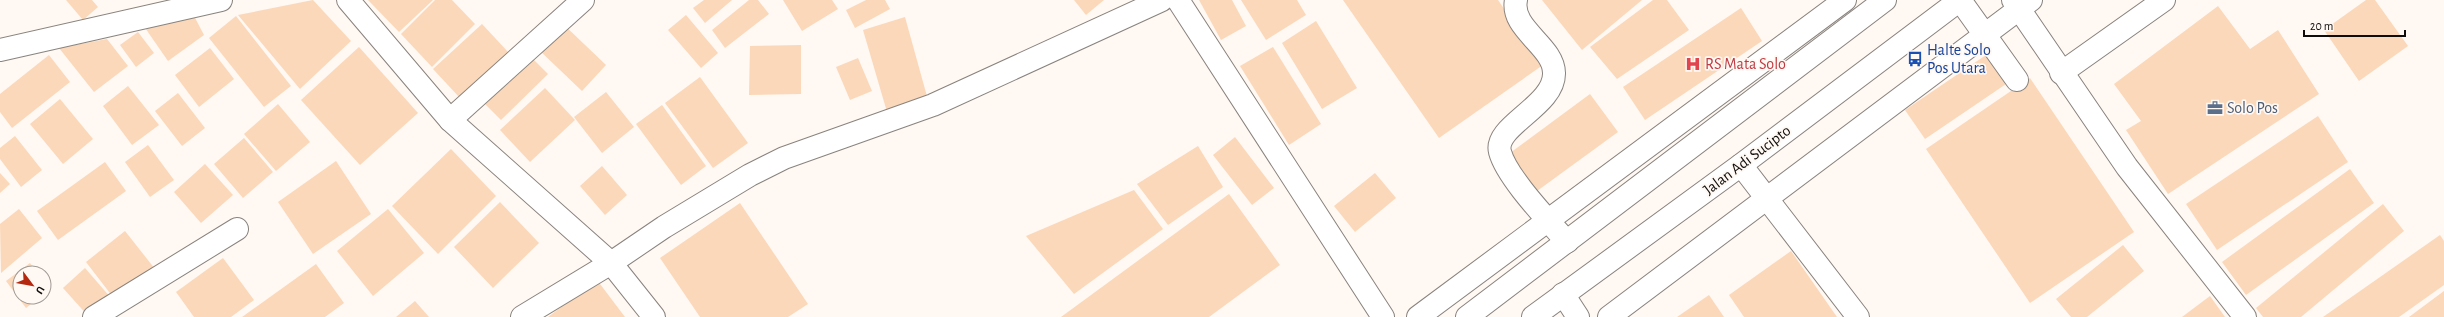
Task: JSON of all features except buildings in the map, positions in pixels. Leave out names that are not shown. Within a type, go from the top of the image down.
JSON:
[{"type":"main road","points":[[0,50],[221,0]]},
{"type":"main road","points":[[348,0],[450,120],[611,263],[654,317]]},
{"type":"main road","points":[[450,120],[583,0]]},
{"type":"main road","points":[[522,317],[611,263],[710,198],[784,158],[933,105],[1162,0]]},
{"type":"main road","points":[[1178,0],[1383,317]]},
{"type":"main road","points":[[1516,0],[1515,7],[1519,16],[1553,63],[1553,85],[1547,94],[1510,129],[1502,140],[1500,150],[1504,162],[1514,177],[1567,242]]},
{"type":"main road","points":[[1418,317],[1845,0]]},
{"type":"main road","points":[[1467,317],[1885,0]]},
{"type":"main road","points":[[1960,0],[1984,36],[2017,80]]},
{"type":"main road","name":"Jalan Adi Sucipto","points":[[1533,317],[1741,166],[1960,0]]},
{"type":"main road","points":[[2061,73],[2164,0]]},
{"type":"main road","points":[[1609,317],[1984,36],[2021,3],[2061,73],[2127,167],[2245,317]]},
{"type":"main road","points":[[1762,61],[1776,84]]},
{"type":"main road","points":[[1695,111],[1710,133]]},
{"type":"main road","points":[[1741,166],[1858,317]]},
{"type":"main road","points":[[94,317],[237,229]]},
{"type":"main road","points":[[1563,294],[1578,317]]},
{"type":"place","name":"Halte Solo Pos Utara","points":[[1915,59]]},
{"type":"place","name":"RS Mata Solo","points":[[1693,64]]},
{"type":"place","name":"Solo Pos","points":[[2215,108]]}]
